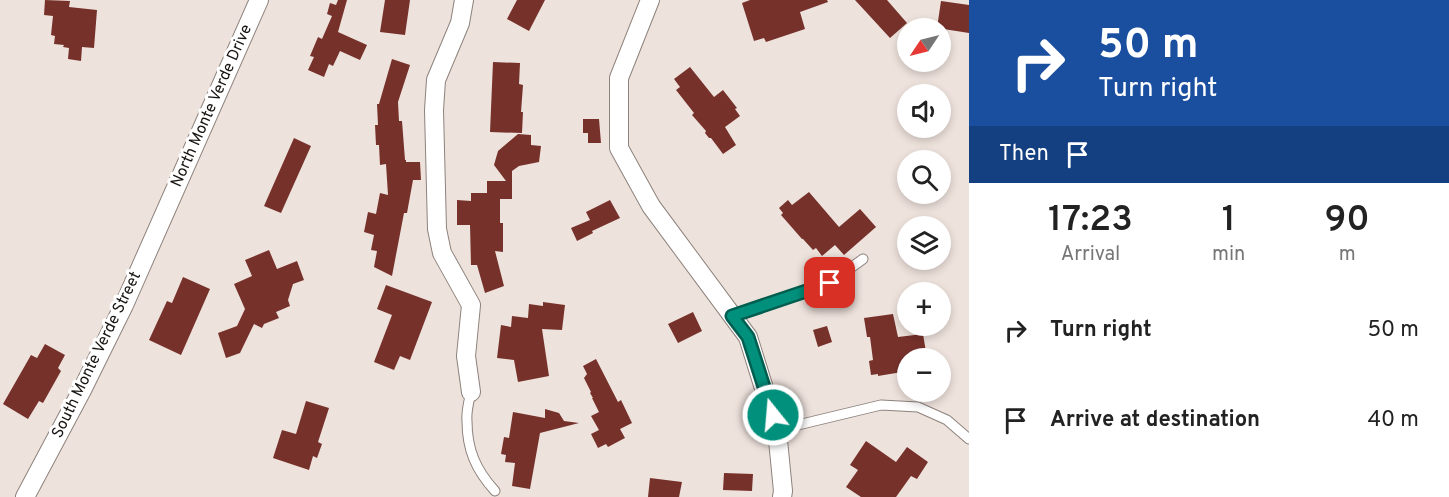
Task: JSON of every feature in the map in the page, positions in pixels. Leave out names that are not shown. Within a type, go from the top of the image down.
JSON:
[{"type":"street","name":"North Monte Verde Drive","points":[[165,211],[259,0]]},
{"type":"street","points":[[464,0],[460,23],[436,80],[434,110],[437,229],[442,253],[471,305],[466,357],[471,392]]},
{"type":"street","points":[[650,0],[619,78],[619,148],[651,206],[748,337],[777,430],[783,497]]},
{"type":"street","name":"South Monte Verde Street","points":[[25,497],[87,381],[165,211]]},
{"type":"lane","points":[[732,316],[830,283],[863,259]]},
{"type":"lane","points":[[471,392],[466,420],[474,463],[495,491]]},
{"type":"lane","points":[[777,430],[881,405],[918,407],[947,420],[969,439]]},
{"type":"building","points":[[45,0],[70,1],[69,7],[97,10],[94,48],[82,47],[81,61],[68,59],[69,48],[54,44],[55,36],[51,35],[53,16],[44,15]]},
{"type":"building","points":[[338,0],[347,0],[338,32],[367,45],[360,60],[340,51],[333,66],[329,64],[324,77],[308,70],[314,57],[310,56],[318,37],[322,39],[332,16],[327,14],[330,3],[336,5]]},
{"type":"building","points":[[385,0],[410,0],[405,35],[380,32]]},
{"type":"building","points":[[517,0],[545,0],[529,31],[507,19]]},
{"type":"building","points":[[750,0],[827,0],[828,2],[800,12],[805,29],[766,42],[764,38],[754,41],[742,3]]},
{"type":"building","points":[[855,0],[887,0],[903,18],[897,18],[897,32],[890,38]]},
{"type":"building","points":[[941,1],[969,5],[969,33],[951,30],[951,18],[938,18]]},
{"type":"building","points":[[392,59],[410,65],[398,102],[399,121],[402,121],[405,160],[406,162],[420,162],[421,180],[413,180],[392,276],[374,267],[377,251],[371,250],[374,235],[364,232],[368,212],[376,214],[380,193],[388,195],[386,164],[380,165],[375,125],[378,125],[377,104],[379,104]]},
{"type":"building","points":[[493,62],[520,63],[519,84],[523,85],[522,133],[490,132]]},
{"type":"building","points":[[690,67],[714,97],[723,90],[737,108],[735,109],[740,116],[725,127],[736,145],[723,154],[705,133],[706,131],[692,115],[694,113],[676,90],[680,87],[674,79]]},
{"type":"building","points":[[583,119],[599,119],[601,143],[588,143],[588,133],[583,133]]},
{"type":"building","points":[[518,134],[531,135],[531,145],[541,146],[539,162],[519,166],[512,171],[512,199],[500,199],[503,252],[495,251],[504,286],[485,293],[477,265],[471,265],[470,225],[457,225],[457,200],[471,201],[471,193],[487,193],[487,181],[506,181],[494,165],[498,151]]},
{"type":"building","points":[[294,138],[311,146],[281,213],[264,206]]},
{"type":"building","points":[[809,192],[839,227],[860,209],[876,227],[844,255],[835,245],[822,256],[816,248],[813,250],[802,239],[781,215],[783,213],[779,208],[788,200],[792,205]]},
{"type":"building","points":[[610,200],[620,218],[577,241],[571,228],[590,220],[586,212]]},
{"type":"building","points":[[269,250],[277,269],[297,261],[304,280],[293,284],[288,300],[290,306],[276,312],[279,318],[264,324],[262,328],[254,324],[240,353],[226,358],[218,333],[237,326],[245,309],[234,284],[252,276],[245,260]]},
{"type":"building","points":[[183,277],[210,289],[181,355],[149,340],[167,301],[172,303]]},
{"type":"building","points":[[386,285],[432,302],[410,360],[400,356],[394,370],[374,362],[392,315],[377,309]]},
{"type":"building","points":[[543,302],[565,305],[562,330],[542,329],[549,376],[518,382],[514,360],[497,358],[501,325],[511,327],[512,316],[528,318],[529,304],[543,306]]},
{"type":"building","points":[[693,312],[702,331],[678,343],[668,324]]},
{"type":"building","points":[[893,314],[897,336],[923,336],[925,348],[897,348],[897,373],[871,375],[869,361],[873,360],[870,337],[867,337],[864,318]]},
{"type":"building","points":[[827,326],[832,342],[818,347],[813,330]]},
{"type":"building","points":[[45,344],[65,355],[58,368],[61,371],[43,403],[39,401],[28,419],[3,404],[31,355],[37,358]]},
{"type":"building","points":[[596,359],[618,402],[621,400],[632,423],[620,429],[625,438],[608,447],[606,444],[598,448],[591,434],[599,430],[591,416],[599,412],[584,378],[587,374],[583,366]]},
{"type":"building","points":[[306,401],[329,408],[318,442],[322,444],[317,458],[313,456],[309,470],[273,458],[282,430],[296,434]]},
{"type":"building","points":[[545,409],[559,413],[564,421],[579,423],[540,433],[530,489],[512,486],[515,463],[505,462],[506,455],[501,454],[504,437],[509,438],[513,412],[545,418]]},
{"type":"building","points":[[866,441],[896,462],[907,447],[928,462],[917,479],[911,476],[896,497],[861,497],[846,487],[858,470],[850,465]]},
{"type":"building","points":[[724,473],[753,474],[752,491],[723,490]]},
{"type":"building","points":[[650,478],[682,482],[679,497],[648,497]]},
{"type":"route","points":[[773,415],[748,337],[732,316],[830,283]]}]
